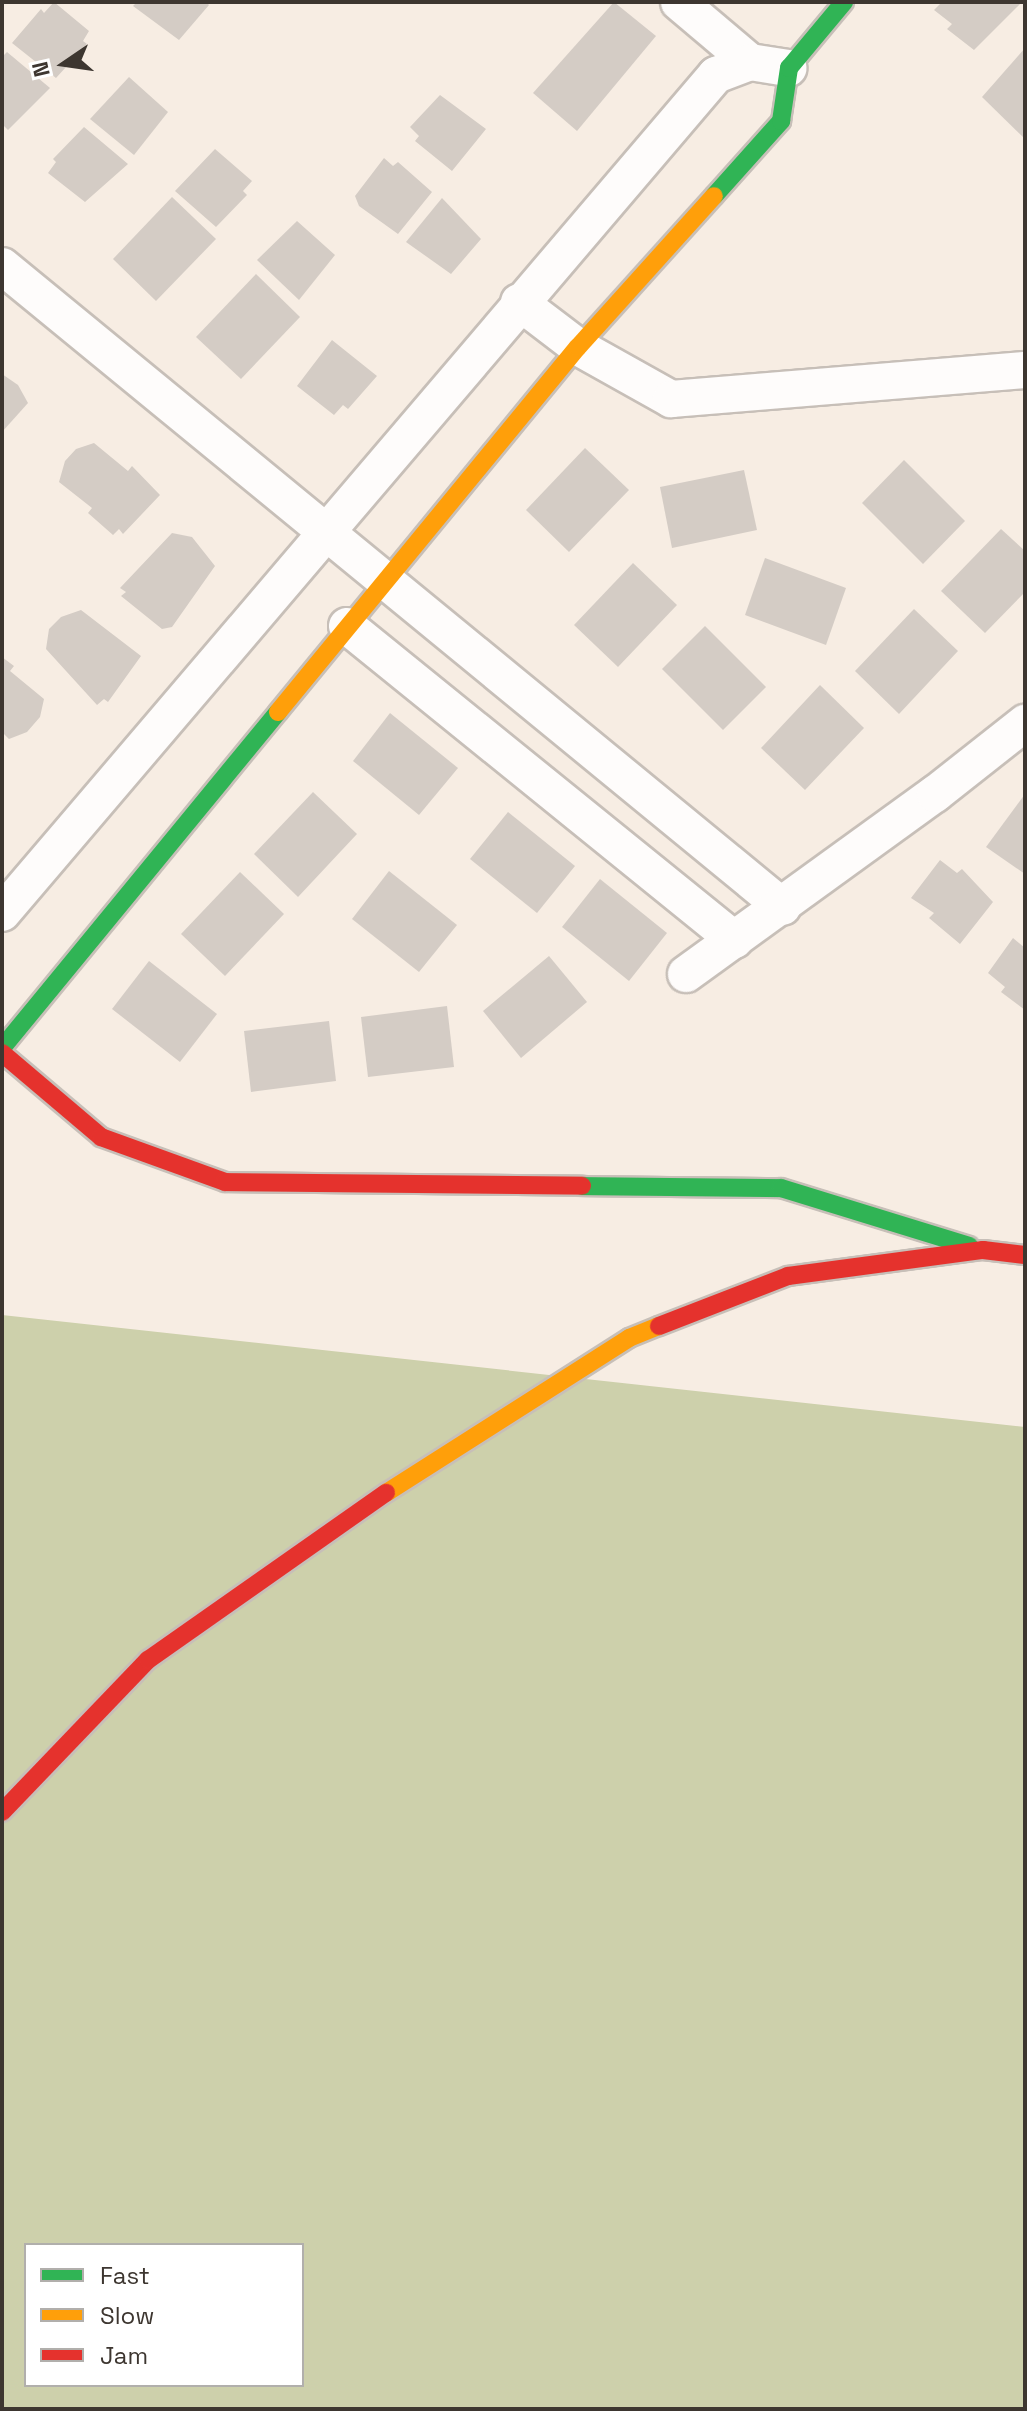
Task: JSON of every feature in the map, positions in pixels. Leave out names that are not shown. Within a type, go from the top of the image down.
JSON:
[{"type":"street","points":[[679,2],[750,62]]},
{"type":"street","points":[[844,2],[789,68],[781,121],[578,347],[2,1050],[101,1137],[225,1182],[781,1188],[983,1250],[1025,1255]]},
{"type":"street","points":[[2,913],[323,531],[716,75],[750,62],[789,68]]},
{"type":"street","points":[[2,266],[323,531],[387,578],[783,907]]},
{"type":"street","points":[[519,302],[578,347],[671,399],[1025,370]]},
{"type":"street","points":[[347,626],[735,940]]},
{"type":"street","points":[[686,974],[783,907],[1025,723]]},
{"type":"street","points":[[2,1812],[148,1660],[447,1450],[629,1338],[788,1276],[983,1250]]},
{"type":"green space","points":[[2,1315],[1025,1427],[1025,2409],[2,2409]]},
{"type":"building","points":[[54,2],[89,31],[83,41],[87,44],[56,78],[12,43],[41,9],[44,13]]},
{"type":"building","points":[[137,2],[206,2],[209,5],[179,40],[133,6]]},
{"type":"building","points":[[614,2],[656,36],[577,131],[533,93]]},
{"type":"building","points":[[942,2],[1022,2],[974,50],[947,29],[952,24],[934,10]]},
{"type":"building","points":[[1025,48],[1025,139],[982,97]]},
{"type":"building","points":[[7,52],[50,88],[8,130],[2,124],[2,57]]},
{"type":"building","points":[[129,77],[168,112],[134,155],[90,119]]},
{"type":"building","points":[[440,95],[486,129],[452,171],[415,141],[419,136],[410,127]]},
{"type":"building","points":[[84,127],[128,164],[85,202],[48,173],[56,162],[53,159]]},
{"type":"building","points":[[215,149],[252,181],[243,191],[247,195],[216,227],[175,191]]},
{"type":"building","points":[[384,158],[393,166],[398,162],[432,192],[398,234],[359,206],[355,196]]},
{"type":"building","points":[[172,197],[216,239],[156,301],[113,259]]},
{"type":"building","points":[[442,198],[481,239],[451,274],[406,242]]},
{"type":"building","points":[[297,221],[335,255],[299,300],[257,260]]},
{"type":"building","points":[[256,274],[300,317],[241,379],[196,337]]},
{"type":"building","points":[[332,340],[377,376],[348,409],[343,405],[334,415],[297,386]]},
{"type":"building","points":[[2,374],[18,385],[28,403],[2,432]]},
{"type":"building","points":[[94,443],[128,471],[132,466],[160,495],[123,534],[119,529],[113,535],[88,513],[92,508],[59,482],[65,461],[76,449]]},
{"type":"building","points":[[585,448],[629,490],[569,552],[526,510]]},
{"type":"building","points":[[904,460],[965,521],[923,564],[862,503]]},
{"type":"building","points":[[744,470],[757,530],[672,548],[660,487]]},
{"type":"building","points":[[1001,529],[1025,551],[1025,592],[985,633],[941,591]]},
{"type":"building","points":[[172,533],[192,537],[215,566],[172,627],[162,629],[121,596],[126,592],[120,588]]},
{"type":"building","points":[[765,558],[846,588],[826,645],[745,615]]},
{"type":"building","points":[[633,563],[677,605],[618,667],[574,625]]},
{"type":"building","points":[[914,609],[958,651],[899,714],[855,671]]},
{"type":"building","points":[[81,610],[141,656],[108,702],[104,699],[97,705],[46,649],[49,629],[61,617]]},
{"type":"building","points":[[705,626],[766,687],[723,730],[662,669]]},
{"type":"building","points":[[2,657],[14,666],[10,671],[44,699],[40,717],[27,732],[9,739],[2,732]]},
{"type":"building","points":[[820,685],[864,728],[805,790],[761,748]]},
{"type":"building","points":[[390,713],[458,768],[419,815],[353,761]]},
{"type":"building","points":[[313,792],[357,834],[298,897],[254,854]]},
{"type":"building","points":[[1025,794],[1025,874],[986,847]]},
{"type":"building","points":[[508,812],[575,866],[537,913],[470,859]]},
{"type":"building","points":[[940,860],[957,873],[962,869],[993,902],[960,944],[929,918],[934,913],[911,898]]},
{"type":"building","points":[[389,871],[457,925],[419,972],[352,919]]},
{"type":"building","points":[[240,872],[284,914],[225,976],[181,934]]},
{"type":"building","points":[[600,879],[667,933],[629,981],[562,927]]},
{"type":"building","points":[[1013,938],[1025,948],[1025,1010],[1001,992],[1005,987],[988,973]]},
{"type":"building","points":[[549,956],[587,1002],[521,1058],[483,1011]]},
{"type":"building","points":[[149,961],[217,1014],[180,1062],[112,1009]]},
{"type":"building","points":[[447,1006],[454,1067],[368,1077],[361,1017]]},
{"type":"building","points":[[329,1021],[336,1081],[251,1092],[244,1031]]},
{"type":"traffic: fast","points":[[714,196],[781,121],[789,68],[844,2]]},
{"type":"traffic: fast","points":[[2,1048],[278,712]]},
{"type":"traffic: fast","points":[[582,1186],[781,1188],[969,1246]]},
{"type":"traffic: slow","points":[[278,712],[578,347],[714,196]]},
{"type":"traffic: slow","points":[[386,1493],[629,1338],[659,1326]]},
{"type":"traffic: jam","points":[[2,1053],[101,1137],[225,1182],[582,1186]]},
{"type":"traffic: jam","points":[[659,1326],[788,1276],[983,1250],[1025,1255]]},
{"type":"traffic: jam","points":[[2,1812],[148,1660],[386,1493]]}]
